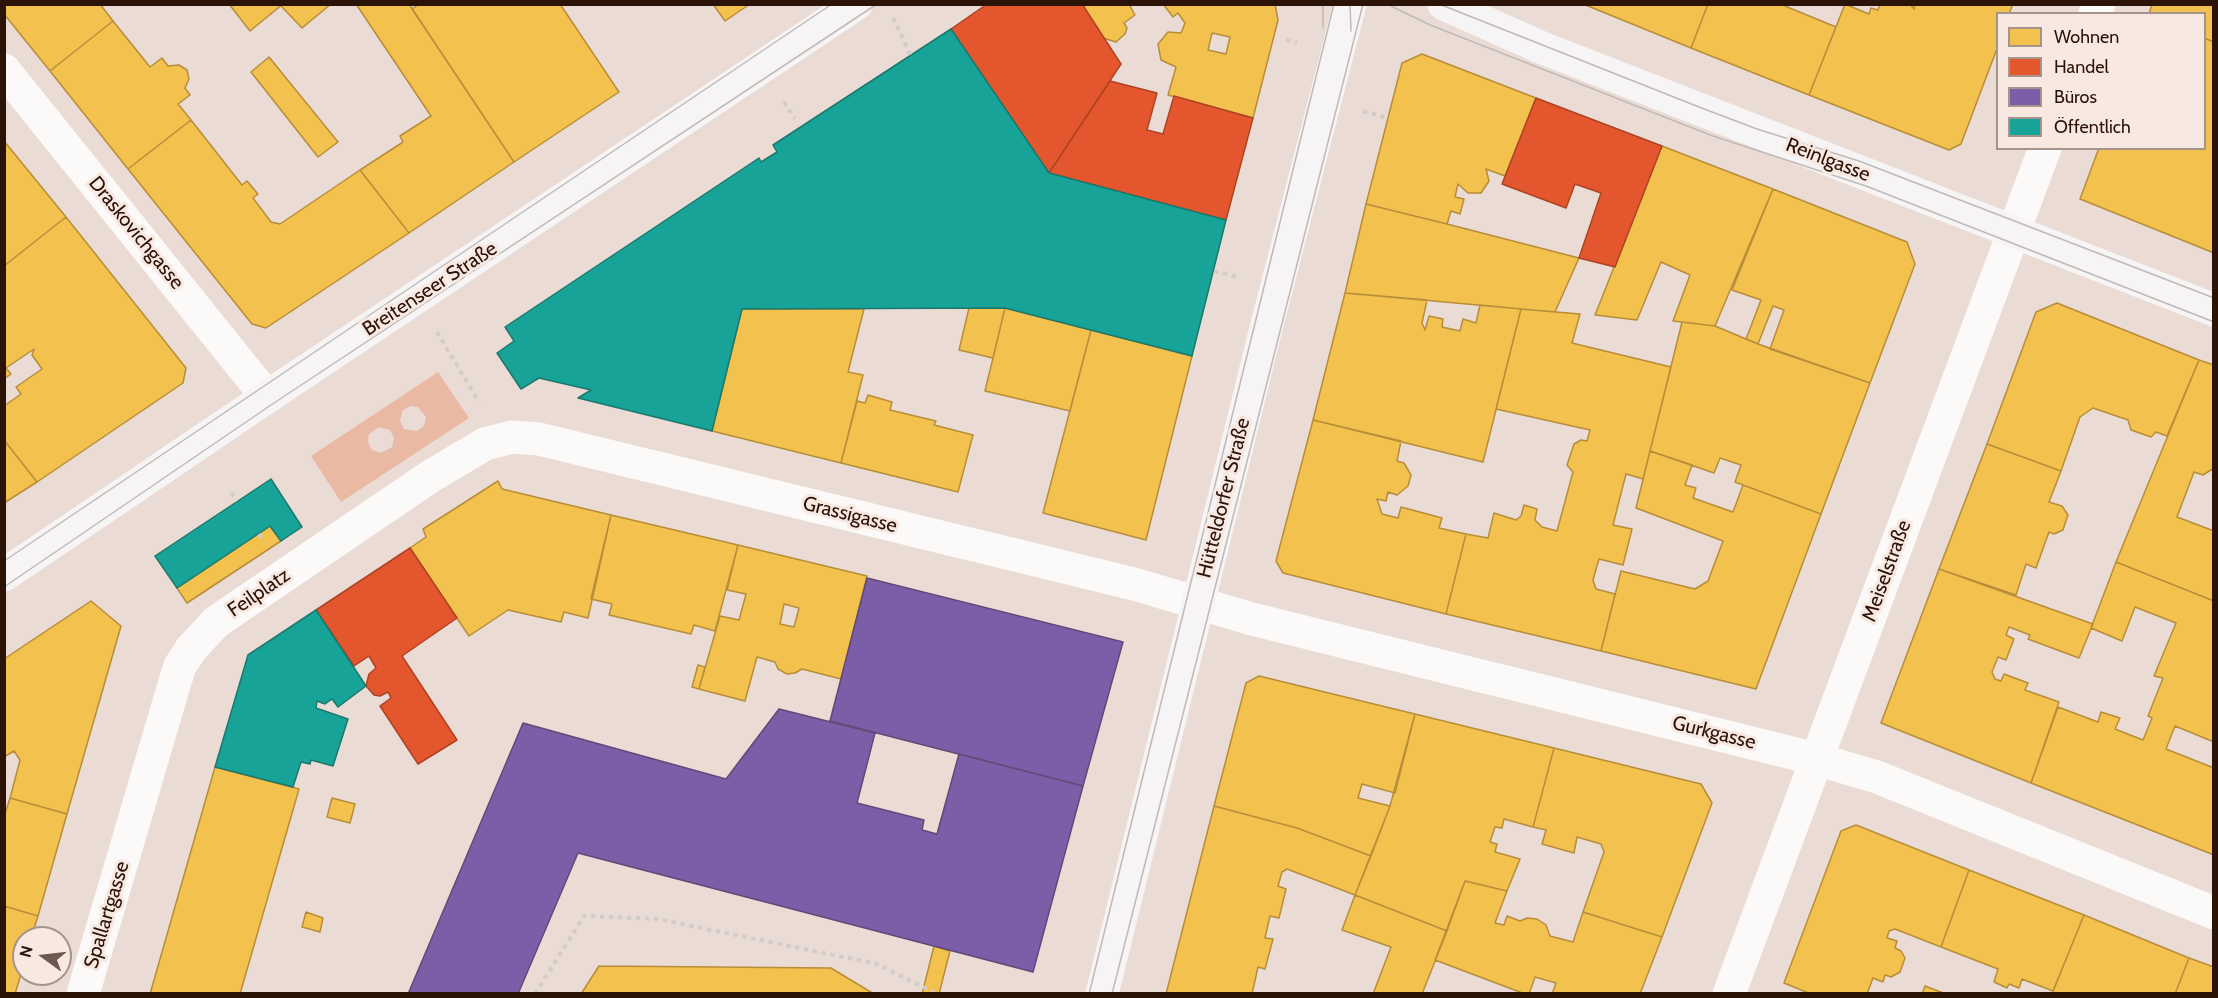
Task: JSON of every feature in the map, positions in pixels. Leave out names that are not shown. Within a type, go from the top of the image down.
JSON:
[{"type":"street","name":"Breitenseer Straße","points":[[4,576],[267,397],[856,4]]},
{"type":"street","name":"Hütteldorfer Straße","points":[[1102,993],[1265,332],[1350,4]]},
{"type":"street","name":"Reinlgasse","points":[[1444,4],[1540,47],[2214,310]]},
{"type":"street","name":"Draskovichgasse","points":[[4,70],[267,397]]},
{"type":"street","name":"Meiselstraße","points":[[1729,993],[2044,150]]},
{"type":"street","name":"Grassigasse","points":[[500,439],[512,436],[539,439],[1134,584],[1198,604]]},
{"type":"street","name":"Feilplatz","points":[[130,836],[180,666],[203,635],[216,622],[430,476],[460,457],[500,439]]},
{"type":"street","name":"Gurkgasse","points":[[1198,604],[1816,759],[1876,777],[2214,913]]},
{"type":"street","name":"Spallartgasse","points":[[83,993],[130,836]]},
{"type":"path","points":[[891,14],[911,56]]},
{"type":"path","points":[[1362,111],[1388,117]]},
{"type":"path","points":[[1214,271],[1242,278]]},
{"type":"path","points":[[415,298],[500,439]]},
{"type":"path","points":[[231,494],[237,501]]},
{"type":"path","points":[[536,993],[584,916],[658,919],[877,964],[937,993]]},
{"type":"shaded area","points":[[438,372],[469,418],[341,502],[311,456]],"holes":[[[411,406],[418,407],[426,417],[424,426],[417,431],[404,429],[400,421],[403,410]],[[379,427],[390,430],[394,438],[392,447],[381,453],[372,450],[368,442],[369,434]]]},
{"type":"building: Wohnen","points":[[4,4],[100,4],[113,21],[50,71],[4,14]]},
{"type":"building: Wohnen","points":[[229,4],[283,4],[250,31]]},
{"type":"building: Wohnen","points":[[283,4],[331,4],[302,28],[281,6]]},
{"type":"building: Wohnen","points":[[356,4],[409,4],[514,162],[409,233],[360,170],[403,142],[400,136],[431,116]]},
{"type":"building: Wohnen","points":[[419,4],[560,4],[619,92],[514,162],[412,9]]},
{"type":"building: Wohnen","points":[[713,4],[750,4],[725,21]]},
{"type":"building: Wohnen","points":[[1082,4],[1129,4],[1135,15],[1124,23],[1127,28],[1125,34],[1116,42],[1103,38]]},
{"type":"building: Wohnen","points":[[1163,4],[1275,4],[1278,20],[1253,118],[1168,95],[1176,67],[1161,60],[1158,44],[1168,32],[1181,33],[1185,23],[1178,13],[1173,17]],"holes":[[[1212,33],[1230,37],[1226,54],[1208,50]]]},
{"type":"building: Wohnen","points":[[1583,4],[1708,4],[1691,48]]},
{"type":"building: Wohnen","points":[[1708,4],[1780,4],[1836,27],[1809,95],[1691,48]]},
{"type":"building: Wohnen","points":[[1845,4],[1869,14],[1871,8],[1878,10],[1880,4],[1910,4],[1914,9],[1915,4],[2013,4],[2010,12],[1996,12],[1996,51],[1961,144],[1949,150],[1809,95]]},
{"type":"building: Wohnen","points":[[2152,4],[2214,4],[2214,42],[2206,39],[2206,12],[2150,12]]},
{"type":"building: Wohnen","points":[[113,21],[150,67],[162,58],[168,66],[179,65],[187,70],[189,79],[185,88],[190,95],[178,104],[191,120],[128,169],[50,71]]},
{"type":"building: Wohnen","points":[[2206,39],[2214,42],[2214,253],[2080,199],[2098,150],[2206,150]]},
{"type":"building: Wohnen","points":[[1422,54],[1536,98],[1505,176],[1486,169],[1489,181],[1481,193],[1468,193],[1458,184],[1455,197],[1464,199],[1460,214],[1451,211],[1447,224],[1366,204],[1402,63]]},
{"type":"building: Wohnen","points":[[269,57],[338,142],[318,157],[251,72]]},
{"type":"building: Wohnen","points":[[191,120],[242,185],[247,181],[258,194],[253,198],[271,222],[280,224],[360,170],[409,233],[266,328],[252,324],[128,169]]},
{"type":"building: Wohnen","points":[[4,141],[66,217],[4,266]]},
{"type":"building: Wohnen","points":[[1662,146],[1773,189],[1715,326],[1673,321],[1690,275],[1661,262],[1637,320],[1595,315]]},
{"type":"building: Wohnen","points":[[1773,189],[1907,242],[1915,264],[1870,383],[1770,349],[1784,310],[1773,306],[1758,344],[1746,339],[1761,300],[1732,290]]},
{"type":"building: Wohnen","points":[[1366,204],[1579,258],[1555,312],[1345,293]]},
{"type":"building: Wohnen","points":[[66,217],[186,368],[183,383],[37,482],[4,440],[4,406],[21,394],[16,387],[42,369],[32,355],[34,349],[6,368],[11,374],[4,379],[4,266]]},
{"type":"building: Wohnen","points":[[1345,293],[1427,300],[1422,323],[1425,330],[1429,316],[1443,319],[1442,327],[1460,331],[1463,319],[1476,323],[1480,305],[1521,309],[1483,462],[1313,420]]},
{"type":"building: Wohnen","points":[[2057,303],[2199,360],[2167,436],[2156,432],[2151,437],[2131,430],[2128,420],[2093,408],[2080,417],[2061,471],[1987,444],[2036,312]]},
{"type":"building: Wohnen","points":[[969,308],[1005,308],[993,358],[959,350]]},
{"type":"building: Wohnen","points":[[1005,308],[1091,330],[1070,411],[985,391]]},
{"type":"building: Wohnen","points":[[742,309],[864,309],[848,372],[863,375],[841,463],[712,431]]},
{"type":"building: Wohnen","points":[[1521,309],[1580,314],[1572,343],[1671,367],[1643,479],[1626,474],[1613,525],[1632,529],[1623,565],[1599,559],[1593,580],[1596,589],[1615,594],[1601,651],[1446,614],[1466,534],[1488,538],[1494,513],[1516,520],[1521,516],[1524,505],[1537,509],[1535,520],[1542,527],[1557,531],[1573,472],[1567,465],[1574,444],[1581,440],[1587,441],[1590,430],[1496,409]]},
{"type":"building: Wohnen","points":[[1682,322],[1715,326],[1758,344],[1870,383],[1821,514],[1735,482],[1741,465],[1720,458],[1714,473],[1650,451]]},
{"type":"building: Wohnen","points":[[1091,330],[1192,356],[1146,540],[1043,513]]},
{"type":"building: Wohnen","points":[[2199,360],[2214,365],[2214,468],[2203,475],[2194,472],[2177,517],[2214,531],[2214,601],[2116,562]]},
{"type":"building: Wohnen","points":[[868,395],[892,402],[890,410],[936,421],[934,425],[973,435],[958,492],[841,463],[857,401],[865,403]]},
{"type":"building: Wohnen","points":[[1313,420],[1401,441],[1397,461],[1404,463],[1411,475],[1408,486],[1397,495],[1388,492],[1386,501],[1377,499],[1382,514],[1398,518],[1401,507],[1442,518],[1439,528],[1466,534],[1446,614],[1283,573],[1276,561]]},
{"type":"building: Wohnen","points":[[4,440],[37,482],[4,503]]},
{"type":"building: Wohnen","points":[[1987,444],[2061,471],[2049,502],[2062,506],[2068,515],[2063,530],[2054,534],[2049,532],[2036,568],[2026,564],[2016,595],[1939,569]]},
{"type":"building: Wohnen","points":[[1650,451],[1692,465],[1685,485],[1696,488],[1693,498],[1733,512],[1743,485],[1821,514],[1756,689],[1601,651],[1621,571],[1695,589],[1708,581],[1723,541],[1636,508]]},
{"type":"building: Wohnen","points":[[498,481],[502,489],[611,515],[588,618],[564,612],[561,622],[508,610],[469,636],[410,548],[426,537],[423,529]]},
{"type":"building: Wohnen","points":[[611,515],[738,545],[715,631],[694,625],[691,634],[609,615],[612,604],[591,599]]},
{"type":"building: Wohnen","points":[[270,526],[281,541],[187,603],[177,588]]},
{"type":"building: Wohnen","points":[[738,545],[867,576],[841,679],[802,669],[787,674],[778,669],[775,662],[757,657],[745,701],[699,689],[720,616],[739,620],[746,594],[727,590]],"holes":[[[784,604],[799,608],[794,627],[780,624]]]},
{"type":"building: Wohnen","points":[[2116,562],[2214,601],[2214,742],[2175,726],[2166,749],[2214,768],[2214,855],[2031,783],[2058,707],[2098,722],[2101,712],[2120,718],[2115,729],[2143,740],[2152,718],[2148,716],[2163,678],[2154,676],[2176,623],[2135,607],[2122,641],[2091,628]]},
{"type":"building: Wohnen","points":[[1939,569],[2093,624],[2079,658],[2028,639],[2030,635],[2009,627],[2006,635],[2014,639],[2006,660],[1998,657],[1992,672],[1995,679],[2001,681],[2004,674],[2028,683],[2025,690],[2059,702],[2031,783],[1881,723]]},
{"type":"building: Wohnen","points":[[91,601],[121,626],[67,814],[10,798],[20,760],[14,751],[4,757],[4,659]]},
{"type":"building: Wohnen","points":[[698,665],[705,667],[699,689],[692,687]]},
{"type":"building: Wohnen","points":[[1259,676],[1415,714],[1395,793],[1362,784],[1358,798],[1390,806],[1371,856],[1297,828],[1214,806],[1246,683]]},
{"type":"building: Wohnen","points":[[1415,714],[1554,748],[1533,827],[1504,819],[1502,828],[1495,827],[1490,842],[1497,844],[1495,852],[1520,859],[1507,891],[1465,881],[1447,931],[1355,895],[1390,806]]},
{"type":"building: Wohnen","points":[[1554,748],[1701,784],[1712,803],[1662,937],[1583,912],[1604,852],[1601,844],[1577,837],[1574,853],[1542,844],[1546,830],[1533,827]]},
{"type":"building: Wohnen","points":[[215,767],[299,789],[240,994],[150,994]]},
{"type":"building: Wohnen","points":[[10,798],[67,814],[38,916],[4,906],[4,817]]},
{"type":"building: Wohnen","points":[[332,798],[355,804],[350,823],[327,817]]},
{"type":"building: Wohnen","points":[[1214,806],[1297,828],[1371,856],[1355,895],[1287,869],[1282,872],[1278,886],[1286,889],[1279,918],[1270,916],[1265,938],[1273,939],[1265,969],[1258,967],[1252,994],[1166,994]]},
{"type":"building: Wohnen","points":[[1856,825],[1969,870],[1941,947],[1895,929],[1889,931],[1887,938],[1897,941],[1895,948],[1901,951],[1905,958],[1900,972],[1891,977],[1885,975],[1883,982],[1873,978],[1867,994],[1811,994],[1784,983],[1841,831]]},
{"type":"building: Wohnen","points":[[1969,870],[2084,915],[2053,991],[2022,979],[2019,988],[2009,984],[2007,988],[1994,982],[1998,969],[1941,947]]},
{"type":"building: Wohnen","points":[[1465,881],[1507,891],[1495,923],[1504,925],[1507,916],[1520,921],[1527,918],[1537,919],[1546,925],[1550,936],[1573,942],[1583,912],[1662,937],[1640,994],[1552,994],[1556,983],[1535,977],[1529,994],[1525,994],[1435,960]]},
{"type":"building: Wohnen","points":[[1355,895],[1447,931],[1422,994],[1373,994],[1391,947],[1342,930]]},
{"type":"building: Wohnen","points":[[4,906],[38,916],[35,926],[12,926],[12,986],[17,986],[15,994],[4,994]]},
{"type":"building: Wohnen","points":[[306,912],[323,918],[320,932],[302,927]]},
{"type":"building: Wohnen","points":[[2084,915],[2189,958],[2175,994],[2052,994]]},
{"type":"building: Wohnen","points":[[934,946],[950,951],[939,994],[922,994]]},
{"type":"building: Wohnen","points":[[2189,958],[2214,967],[2214,994],[2175,994]]},
{"type":"building: Wohnen","points":[[599,966],[831,968],[874,994],[581,994]]},
{"type":"building: Wohnen","points":[[1925,986],[1946,994],[1922,994]]},
{"type":"building: Handel","points":[[987,4],[1082,4],[1121,64],[1049,173],[951,29]]},
{"type":"building: Handel","points":[[1110,81],[1157,93],[1147,130],[1163,134],[1174,96],[1253,118],[1226,220],[1049,173]]},
{"type":"building: Handel","points":[[1536,98],[1662,146],[1615,267],[1579,258],[1601,193],[1575,184],[1566,208],[1502,184]]},
{"type":"building: Handel","points":[[410,548],[457,618],[402,656],[457,740],[418,764],[380,706],[391,698],[388,692],[380,696],[374,695],[366,686],[369,674],[376,668],[369,656],[354,666],[316,610]]},
{"type":"building: Büros","points":[[867,578],[1123,642],[1083,786],[830,721]]},
{"type":"building: Büros","points":[[779,709],[875,733],[857,803],[924,820],[922,830],[937,834],[959,754],[1083,786],[1033,972],[578,853],[518,994],[408,994],[523,723],[726,779]]},
{"type":"building: Öffentlich","points":[[951,29],[1049,173],[1226,220],[1192,356],[1005,308],[742,309],[712,431],[578,398],[591,390],[539,378],[521,389],[497,353],[514,341],[505,327],[759,158],[761,162],[777,152],[773,145]]},
{"type":"building: Öffentlich","points":[[271,479],[302,527],[281,541],[270,526],[177,588],[155,556]]},
{"type":"building: Öffentlich","points":[[316,610],[366,686],[338,707],[332,699],[325,704],[317,701],[316,708],[348,719],[333,766],[311,760],[310,764],[301,762],[293,787],[215,767],[248,655]]},
{"type":"tram line","points":[[4,561],[832,4]]},
{"type":"tram line","points":[[4,587],[271,405],[877,4]]},
{"type":"tram line","points":[[1323,4],[1323,28]]},
{"type":"tram line","points":[[1089,994],[1334,4]]},
{"type":"tram line","points":[[1350,4],[1351,31]]},
{"type":"tram line","points":[[1112,994],[1363,4]]},
{"type":"tram line","points":[[1387,4],[1430,25],[1713,136],[1866,186],[2214,322]]},
{"type":"tram line","points":[[1439,4],[1699,107],[1757,129],[1859,161],[2214,298]]}]
